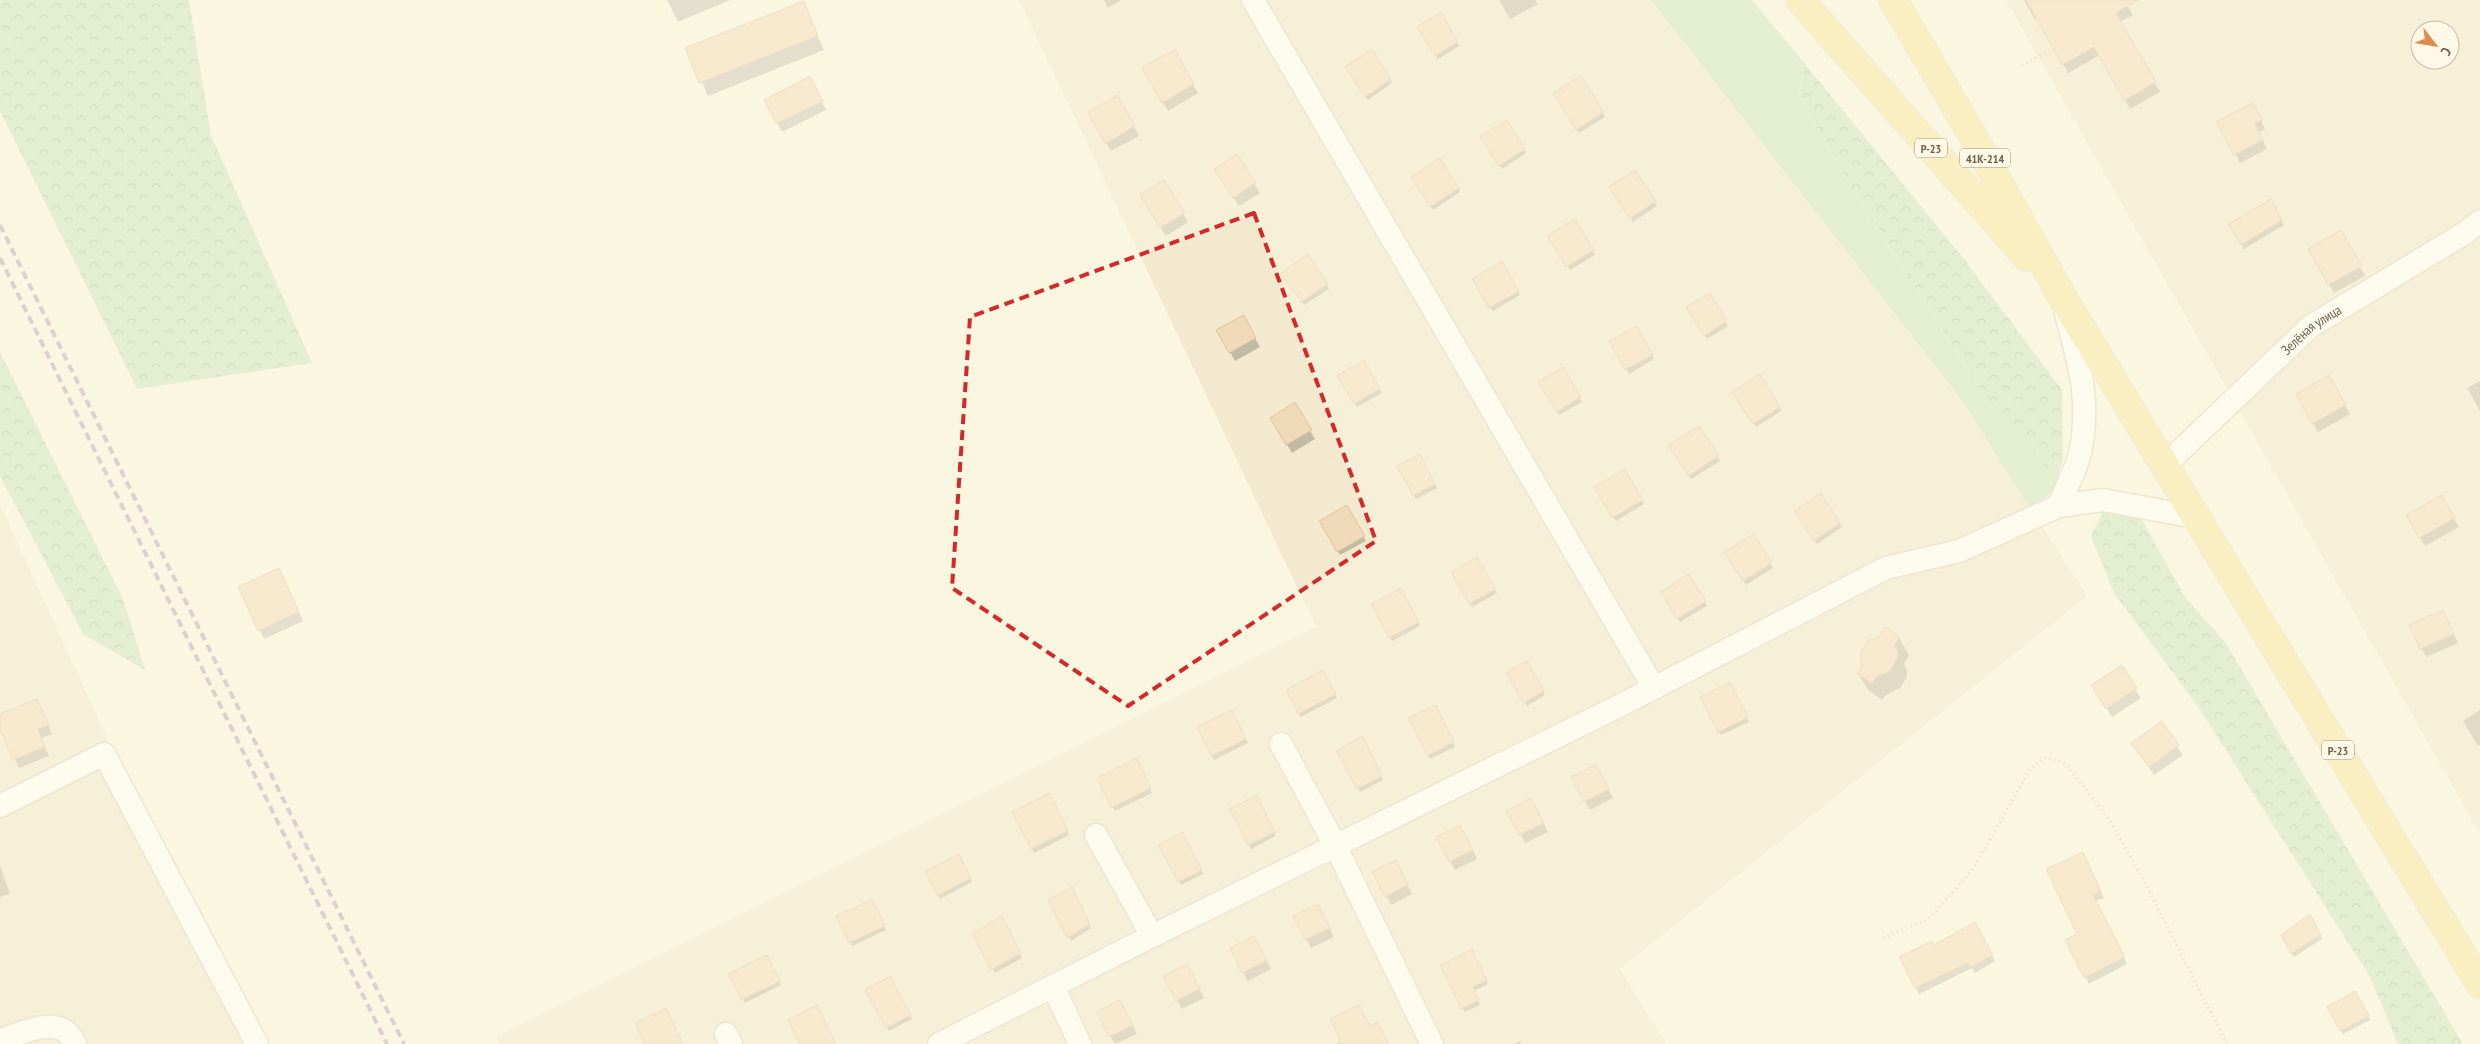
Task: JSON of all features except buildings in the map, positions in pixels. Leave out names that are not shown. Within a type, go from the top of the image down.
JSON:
[{"type":"main road","name":"Р-23","points":[[1800,0],[2061,295],[2480,984]]},
{"type":"main road","name":"41К-214","points":[[1893,0],[1967,126],[2061,295]]},
{"type":"street","points":[[1253,0],[1654,688]]},
{"type":"street","name":"Зелёная улица","points":[[2164,466],[2311,326],[2465,233],[2480,221]]},
{"type":"street","points":[[2059,506],[2079,454],[2085,417],[2083,377],[2061,295]]},
{"type":"street","points":[[939,1044],[1152,936],[1654,688],[1886,568],[1960,551],[2059,506],[2103,500],[2195,517]]},
{"type":"street","points":[[1281,744],[1335,845],[1432,1044]]},
{"type":"street","points":[[0,806],[104,754],[257,1044]]},
{"type":"street","points":[[1096,835],[1152,936]]},
{"type":"street","points":[[1052,986],[1080,1044]]},
{"type":"street","points":[[0,1040],[50,1025],[61,1028],[73,1039],[75,1044]]},
{"type":"path","points":[[2022,65],[2053,48]]},
{"type":"path","points":[[1883,938],[1930,918],[1974,868],[2030,769],[2046,758],[2067,765],[2110,821],[2146,883],[2227,1044]]},
{"type":"highlighted area","points":[[1254,213],[1376,541],[1128,706],[952,588],[970,317]]},
{"type":"shaded area","points":[[1019,0],[1651,0],[1961,399],[2087,596],[1620,969],[1666,1044],[500,1044],[496,1037],[1316,627]]},
{"type":"shaded area","points":[[2006,0],[2480,0],[2480,834]]},
{"type":"shaded area","points":[[0,505],[248,1044],[0,1044]]},
{"type":"green space","points":[[0,0],[189,0],[211,135],[312,363],[137,389],[0,111]]},
{"type":"green space","points":[[1651,0],[1752,0],[1806,65],[1798,94],[1848,182],[1988,402],[2046,468],[2063,459],[2056,483],[2045,499],[2030,508],[1961,399]]},
{"type":"green space","points":[[1806,65],[1964,259],[2062,390],[2063,459],[2046,469],[1988,402],[1848,182],[1798,94]]},
{"type":"green space","points":[[0,352],[123,599],[145,670],[83,634],[0,476]]},
{"type":"green space","points":[[2129,509],[2142,520],[2185,597],[2225,642],[2463,1044],[2398,1044],[2370,977],[2199,708],[2114,593],[2091,536],[2103,511]]},
{"type":"railway","points":[[0,225],[404,1044]]},
{"type":"railway","points":[[0,258],[387,1044]]}]
